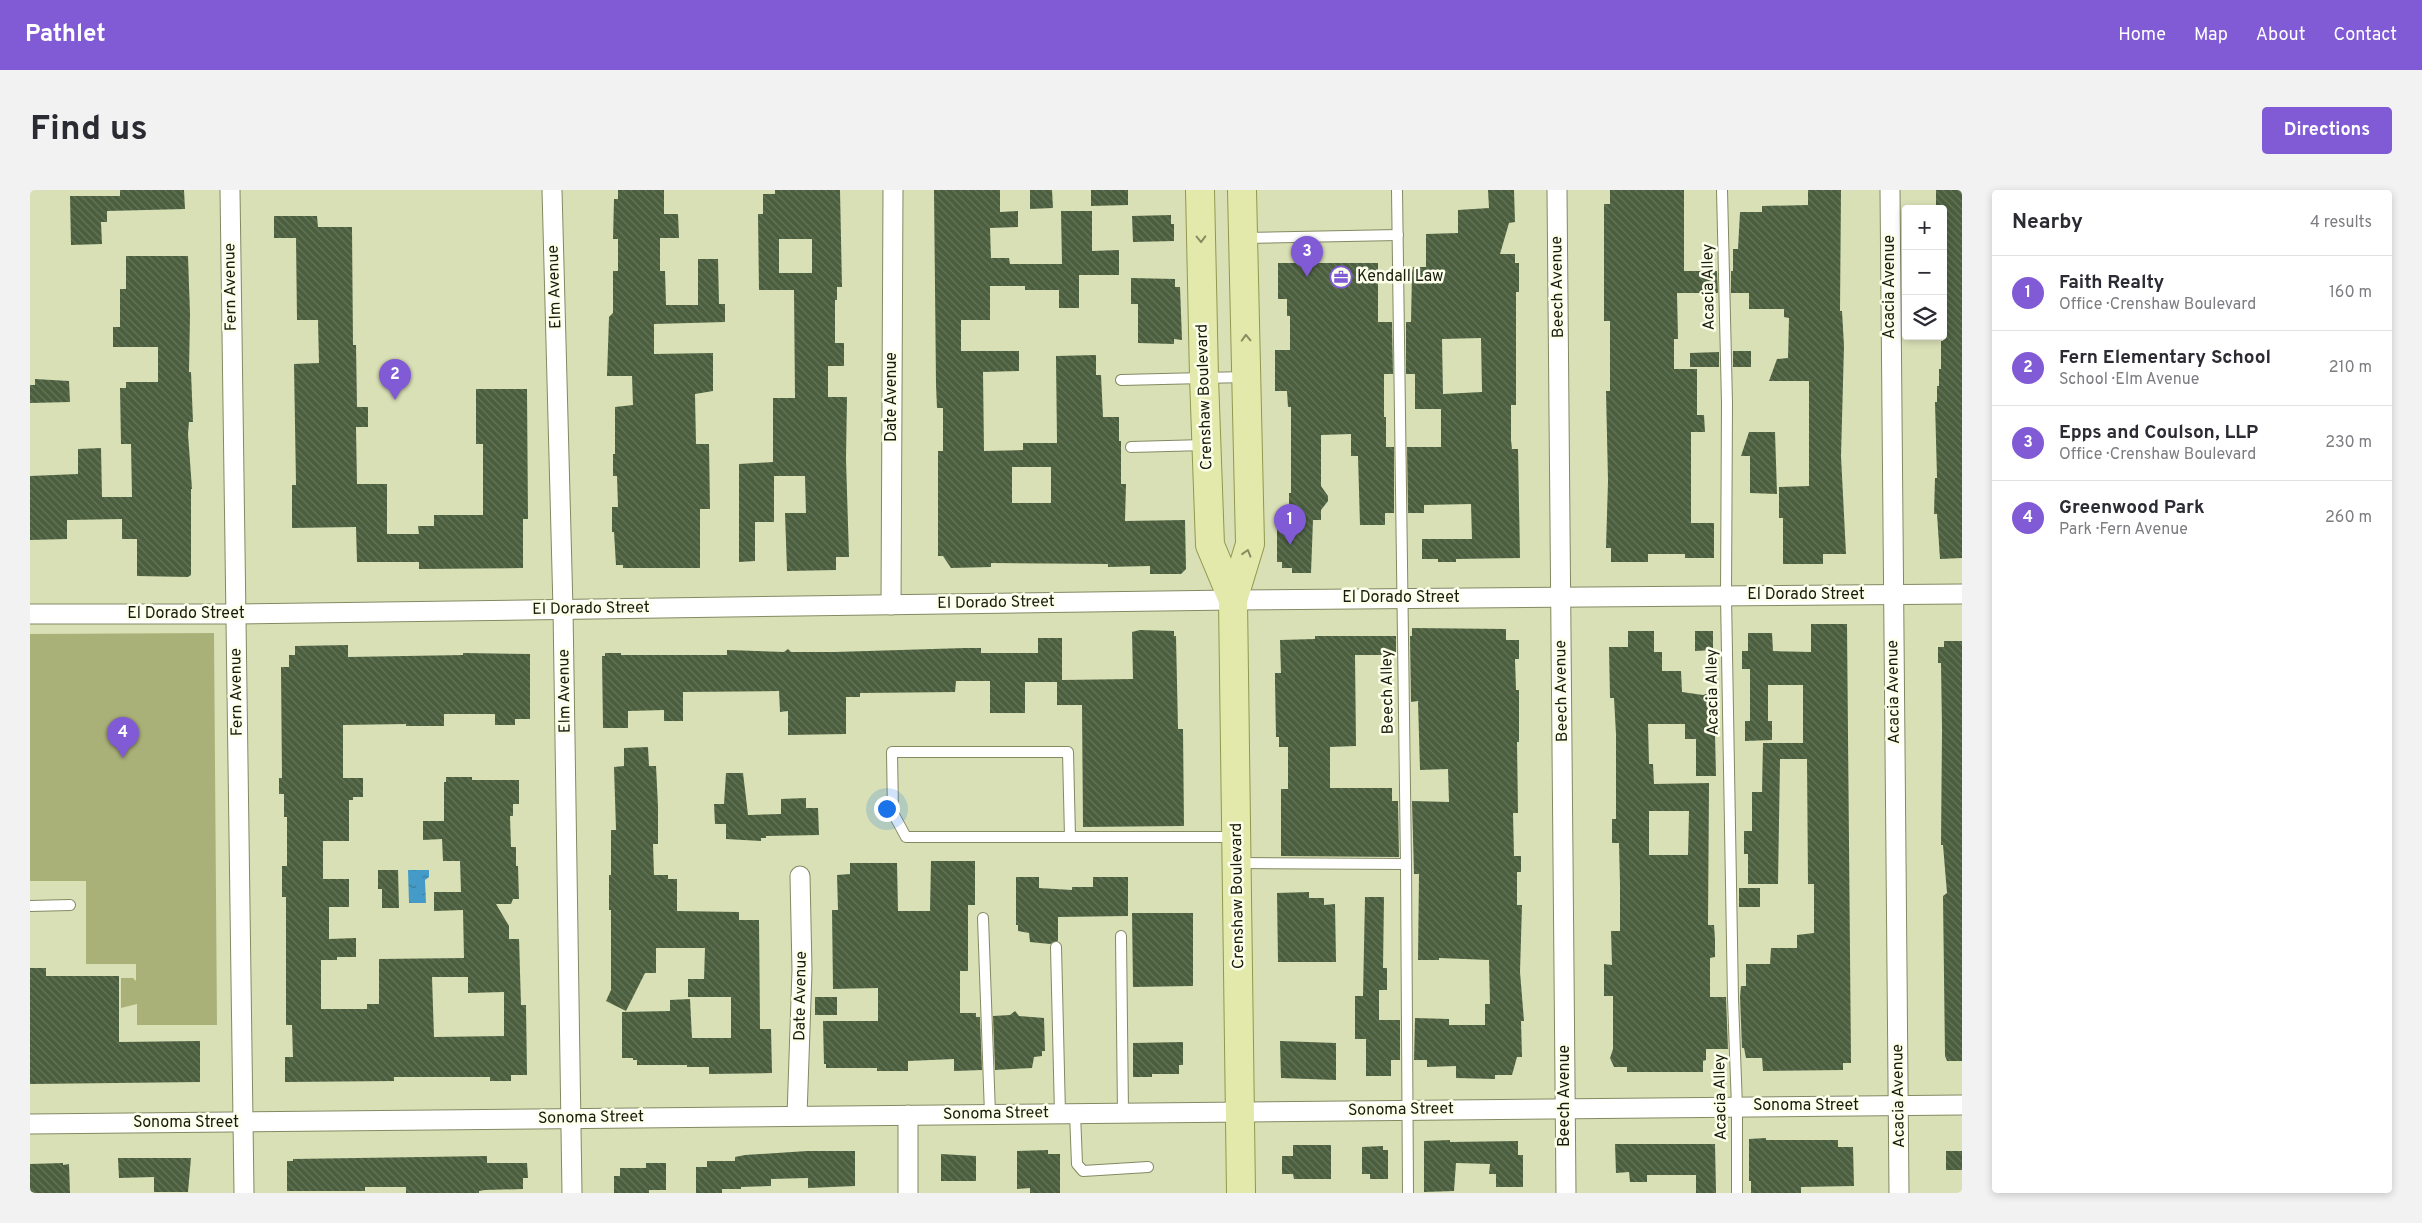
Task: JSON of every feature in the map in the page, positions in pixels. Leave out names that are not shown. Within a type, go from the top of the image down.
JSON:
[{"type":"main road","name":"Crenshaw Boulevard","points":[[1200,190],[1210,545],[1233,600]]},
{"type":"main road","name":"Crenshaw Boulevard","points":[[1242,190],[1250,544],[1233,600],[1242,1193]]},
{"type":"street","name":"Fern Avenue","points":[[230,190],[244,1193]]},
{"type":"street","name":"Elm Avenue","points":[[552,190],[564,609],[572,1193]]},
{"type":"street","name":"Date Avenue","points":[[891,605],[893,190]]},
{"type":"street","name":"Beech Avenue","points":[[1557,190],[1566,1193]]},
{"type":"street","name":"Acacia Avenue","points":[[1890,190],[1892,595],[1899,1193]]},
{"type":"street","name":"El Dorado Street","points":[[30,614],[236,614],[1403,598],[1962,594]]},
{"type":"street","name":"Date Avenue","points":[[797,1116],[802,970],[800,876]]},
{"type":"street","name":"Sonoma Street","points":[[30,1124],[1962,1105]]},
{"type":"street","points":[[908,1115],[908,1193]]},
{"type":"lane","name":"Beech Alley","points":[[1397,190],[1406,864],[1408,1193]]},
{"type":"lane","name":"Acacia Alley","points":[[1722,190],[1727,403],[1726,596],[1732,989],[1737,1107],[1737,1193]]},
{"type":"lane","points":[[1243,238],[1398,235]]},
{"type":"lane","points":[[1121,380],[1247,377]]},
{"type":"lane","points":[[1131,447],[1206,445]]},
{"type":"lane","points":[[1070,837],[1068,752],[892,752],[893,813],[906,837],[1070,837],[1237,836]]},
{"type":"lane","points":[[1237,863],[1406,864]]},
{"type":"lane","points":[[30,906],[70,905]]},
{"type":"lane","points":[[983,918],[990,1114]]},
{"type":"lane","points":[[1121,936],[1123,1113]]},
{"type":"lane","points":[[1056,947],[1068,1114],[1077,1164],[1084,1171],[1148,1167]]},
{"type":"green space","points":[[214,633],[217,1025],[137,1025],[137,1004],[121,1008],[121,978],[133,978],[136,981],[136,964],[86,964],[86,881],[30,881],[30,634]]},
{"type":"water","points":[[408,870],[429,870],[429,877],[425,880],[426,903],[409,903]]},
{"type":"building","points":[[120,190],[184,190],[185,209],[107,211],[107,222],[101,222],[102,244],[71,245],[70,196],[120,196]]},
{"type":"building","points":[[618,190],[664,190],[664,214],[678,214],[679,238],[660,238],[660,271],[665,271],[666,305],[698,305],[698,259],[718,259],[719,304],[725,304],[725,322],[654,324],[654,354],[713,353],[713,391],[695,394],[696,444],[709,444],[710,509],[700,509],[700,568],[623,568],[623,565],[616,565],[614,532],[612,532],[612,507],[618,507],[617,476],[613,476],[615,407],[633,405],[632,376],[607,376],[609,317],[613,313],[613,271],[618,271],[618,239],[613,239],[614,199],[618,199]]},
{"type":"building","points":[[775,190],[840,190],[842,287],[837,287],[837,300],[835,300],[835,343],[844,343],[844,366],[828,366],[828,397],[847,397],[846,459],[849,557],[836,557],[836,570],[787,571],[785,513],[806,513],[805,476],[774,476],[774,522],[755,522],[755,561],[739,562],[739,464],[773,462],[773,398],[795,398],[794,290],[759,290],[758,214],[763,214],[763,194],[775,194]],"holes":[[[779,239],[812,239],[812,273],[779,273]]]},
{"type":"building","points":[[934,190],[1000,190],[1000,212],[1018,211],[1018,227],[990,228],[991,258],[1009,258],[1010,264],[1062,264],[1061,211],[1092,211],[1092,251],[1119,250],[1119,275],[1079,275],[1079,308],[1059,308],[1059,290],[1025,290],[1025,286],[990,286],[990,320],[961,320],[961,351],[1019,351],[1019,371],[983,372],[984,451],[1023,450],[1023,443],[1057,443],[1056,356],[1096,355],[1096,375],[1101,375],[1103,417],[1119,417],[1121,484],[1126,484],[1125,521],[1185,520],[1186,569],[1181,574],[1150,574],[1150,566],[1108,567],[1108,564],[991,563],[991,567],[951,568],[943,556],[938,556],[938,451],[943,451],[943,408],[937,408]],"holes":[[[1012,467],[1051,467],[1051,503],[1012,503]]]},
{"type":"building","points":[[1030,190],[1052,190],[1053,208],[1030,209]]},
{"type":"building","points":[[1091,190],[1128,190],[1128,205],[1091,206]]},
{"type":"building","points":[[1488,190],[1514,190],[1515,222],[1509,223],[1500,254],[1515,254],[1515,263],[1519,263],[1519,292],[1516,292],[1516,405],[1511,405],[1511,440],[1512,449],[1518,449],[1520,558],[1456,559],[1456,562],[1438,562],[1438,559],[1422,559],[1422,539],[1472,539],[1471,504],[1424,505],[1424,513],[1408,513],[1407,447],[1441,447],[1441,409],[1415,409],[1415,374],[1406,374],[1406,322],[1411,322],[1412,273],[1413,267],[1426,267],[1426,234],[1458,233],[1458,210],[1489,208]],"holes":[[[1481,338],[1482,392],[1443,394],[1442,339]]]},
{"type":"building","points":[[1610,190],[1684,190],[1684,271],[1717,271],[1718,293],[1677,293],[1678,339],[1674,339],[1674,369],[1697,369],[1697,415],[1704,415],[1705,432],[1691,432],[1691,523],[1714,523],[1714,558],[1685,558],[1685,554],[1648,554],[1648,562],[1611,562],[1611,548],[1606,548],[1608,481],[1606,391],[1610,391],[1610,321],[1604,321],[1604,204],[1610,204]]},
{"type":"building","points":[[1808,190],[1841,190],[1840,311],[1842,311],[1844,346],[1841,456],[1846,554],[1823,554],[1823,564],[1783,564],[1783,518],[1779,518],[1779,487],[1809,486],[1809,381],[1769,381],[1777,359],[1788,358],[1789,318],[1784,317],[1784,309],[1749,309],[1749,293],[1731,293],[1731,271],[1733,271],[1733,249],[1738,249],[1740,212],[1762,212],[1762,206],[1808,205]]},
{"type":"building","points":[[1936,190],[1962,190],[1962,558],[1940,559],[1937,514],[1934,514],[1935,478],[1937,478],[1935,402],[1937,402],[1937,386],[1939,386],[1939,369],[1941,369],[1941,341],[1947,340],[1947,205],[1936,205]]},
{"type":"building","points":[[1171,215],[1171,224],[1174,224],[1174,241],[1133,242],[1132,216]]},
{"type":"building","points":[[274,216],[317,216],[318,227],[352,227],[353,345],[356,345],[357,407],[368,407],[368,427],[356,427],[357,484],[387,484],[387,534],[419,534],[418,526],[434,526],[434,515],[483,515],[483,444],[476,444],[476,389],[527,389],[528,519],[523,519],[523,568],[419,569],[419,562],[357,562],[356,527],[292,528],[292,485],[296,485],[294,364],[319,363],[318,320],[297,320],[296,238],[274,238]]},
{"type":"building","points":[[126,256],[188,256],[189,372],[191,372],[193,422],[189,422],[188,434],[192,489],[191,575],[188,577],[137,576],[137,539],[122,539],[122,519],[67,520],[67,539],[30,540],[30,476],[78,474],[78,449],[101,448],[102,497],[132,497],[131,444],[121,444],[120,388],[126,388],[126,382],[158,382],[158,347],[113,347],[113,327],[120,327],[120,289],[126,289]]},
{"type":"building","points":[[1278,263],[1378,263],[1378,322],[1392,322],[1393,374],[1384,374],[1384,417],[1386,417],[1386,447],[1394,447],[1394,513],[1385,513],[1385,525],[1360,525],[1358,456],[1351,456],[1351,434],[1321,435],[1321,486],[1328,496],[1328,501],[1321,510],[1321,520],[1313,520],[1311,573],[1292,573],[1292,568],[1282,568],[1282,562],[1277,562],[1277,527],[1289,527],[1289,493],[1291,493],[1291,407],[1288,407],[1287,391],[1275,391],[1275,350],[1290,350],[1290,316],[1287,316],[1287,299],[1278,299]]},
{"type":"building","points":[[1131,278],[1175,279],[1175,287],[1180,287],[1182,340],[1174,339],[1174,344],[1138,343],[1138,304],[1131,304]]},
{"type":"building","points":[[1733,351],[1751,351],[1751,367],[1733,367]]},
{"type":"building","points":[[1719,352],[1719,367],[1690,367],[1690,353]]},
{"type":"building","points":[[35,379],[69,381],[70,402],[30,403],[30,385],[35,385]]},
{"type":"building","points":[[1749,432],[1775,432],[1777,494],[1750,493],[1750,456],[1741,456]]},
{"type":"building","points":[[1811,624],[1847,624],[1851,1063],[1843,1063],[1843,1070],[1763,1071],[1762,1058],[1746,1058],[1744,1048],[1742,1048],[1740,997],[1741,986],[1746,986],[1746,964],[1770,964],[1771,948],[1797,948],[1797,935],[1814,933],[1814,884],[1808,884],[1807,759],[1780,759],[1778,884],[1748,884],[1748,854],[1744,854],[1744,831],[1752,831],[1752,792],[1762,792],[1763,743],[1803,743],[1803,685],[1768,685],[1768,721],[1772,721],[1772,740],[1745,741],[1745,721],[1750,721],[1750,669],[1742,669],[1742,651],[1748,651],[1748,633],[1772,633],[1773,651],[1811,652]]},
{"type":"building","points":[[1412,628],[1506,629],[1506,640],[1519,640],[1519,659],[1515,659],[1516,690],[1519,690],[1519,742],[1517,742],[1518,813],[1513,813],[1514,856],[1521,856],[1521,872],[1517,872],[1517,905],[1522,905],[1520,972],[1524,1021],[1521,1021],[1522,1057],[1517,1057],[1512,1075],[1495,1075],[1495,1079],[1456,1078],[1456,1066],[1427,1067],[1427,1060],[1414,1060],[1415,1018],[1449,1019],[1449,1025],[1485,1025],[1485,1004],[1490,1004],[1489,960],[1439,958],[1439,960],[1418,960],[1419,874],[1414,874],[1412,801],[1449,802],[1448,769],[1420,770],[1418,701],[1411,702],[1410,636],[1412,636]]},
{"type":"building","points":[[1140,630],[1174,631],[1174,636],[1176,636],[1178,729],[1183,729],[1184,826],[1083,827],[1082,705],[1057,705],[1057,682],[1025,682],[1025,713],[990,713],[990,681],[956,681],[955,692],[860,693],[860,697],[846,697],[846,734],[788,735],[788,711],[780,712],[779,691],[683,692],[683,721],[664,721],[664,710],[628,711],[628,728],[603,728],[602,656],[605,656],[605,653],[621,653],[621,655],[727,655],[727,650],[784,652],[788,649],[791,652],[835,652],[981,648],[981,653],[1038,653],[1038,638],[1062,638],[1062,680],[1133,679],[1132,632]]},
{"type":"building","points":[[1628,631],[1654,631],[1654,652],[1662,652],[1662,671],[1681,671],[1682,692],[1703,695],[1714,691],[1716,776],[1696,776],[1696,739],[1685,739],[1685,724],[1648,724],[1649,764],[1653,764],[1654,784],[1709,783],[1708,925],[1714,925],[1715,939],[1715,957],[1710,958],[1710,997],[1726,997],[1728,1049],[1706,1049],[1703,1072],[1627,1072],[1627,1067],[1614,1067],[1610,1058],[1613,1049],[1613,996],[1604,996],[1604,964],[1612,965],[1611,931],[1620,931],[1620,885],[1619,843],[1612,843],[1612,819],[1616,819],[1616,734],[1614,698],[1610,698],[1609,647],[1628,647]],"holes":[[[1649,811],[1689,811],[1688,855],[1649,855]]]},
{"type":"building","points":[[1695,631],[1713,631],[1713,650],[1695,651]]},
{"type":"building","points":[[1315,636],[1396,636],[1396,655],[1355,655],[1356,746],[1330,747],[1330,788],[1392,788],[1392,801],[1398,801],[1399,857],[1281,856],[1281,789],[1288,789],[1288,747],[1279,747],[1279,737],[1276,737],[1275,673],[1281,673],[1280,640],[1315,639]]},
{"type":"building","points":[[1944,641],[1962,641],[1962,1061],[1947,1061],[1945,1056],[1943,896],[1947,893],[1943,845],[1941,845],[1941,663],[1938,663],[1938,647],[1944,647]]},
{"type":"building","points":[[348,645],[348,657],[463,655],[463,653],[530,654],[530,719],[515,719],[515,725],[495,725],[495,714],[444,714],[444,726],[406,726],[406,724],[343,725],[343,778],[363,778],[363,797],[353,797],[353,800],[349,800],[349,841],[323,841],[323,879],[349,879],[349,907],[329,907],[329,939],[356,938],[356,957],[337,957],[337,960],[321,960],[321,1009],[367,1009],[367,1004],[379,1004],[379,959],[464,958],[463,910],[434,911],[434,892],[461,892],[460,861],[443,861],[442,839],[423,840],[423,821],[444,821],[444,782],[446,782],[446,777],[472,777],[472,780],[519,780],[519,804],[513,804],[513,816],[510,816],[511,847],[516,847],[519,899],[513,899],[511,904],[496,904],[509,926],[509,939],[519,939],[521,1005],[526,1005],[527,1075],[511,1075],[511,1081],[490,1081],[490,1077],[394,1077],[394,1081],[285,1082],[285,1057],[293,1057],[292,1025],[286,1025],[286,897],[282,897],[282,866],[287,866],[287,817],[284,817],[284,794],[279,794],[279,778],[282,778],[281,667],[289,667],[289,655],[295,655],[295,646]],"holes":[[[432,977],[468,977],[468,993],[504,992],[504,1036],[434,1037]]]},
{"type":"building","points":[[648,747],[649,766],[656,766],[658,807],[658,844],[653,844],[654,875],[668,875],[668,879],[677,879],[677,911],[739,912],[739,920],[759,920],[760,1029],[771,1029],[772,1073],[709,1074],[709,1067],[637,1065],[637,1060],[633,1060],[633,1058],[622,1058],[622,1012],[670,1011],[670,1000],[690,999],[692,1038],[731,1038],[731,997],[688,997],[688,979],[704,979],[705,948],[656,948],[656,973],[645,973],[626,1011],[606,1001],[611,990],[609,875],[611,875],[611,830],[616,830],[614,767],[624,766],[624,748]]},
{"type":"building","points":[[726,773],[743,773],[748,815],[781,814],[781,799],[806,798],[806,808],[818,808],[819,835],[766,836],[766,838],[761,838],[761,841],[726,839],[726,824],[715,824],[714,804],[724,804]]},
{"type":"building","points":[[931,861],[975,861],[975,905],[968,905],[968,971],[960,971],[960,1013],[976,1013],[976,1017],[980,1017],[982,1070],[954,1071],[954,1059],[908,1061],[908,1071],[877,1071],[877,1068],[826,1068],[826,1064],[824,1064],[823,1021],[878,1021],[878,988],[833,989],[832,910],[838,910],[837,875],[850,874],[850,863],[897,863],[898,911],[930,911]]},
{"type":"building","points":[[378,870],[398,870],[399,908],[382,908],[382,889],[378,889]]},
{"type":"building","points":[[1016,877],[1039,877],[1039,888],[1072,890],[1072,887],[1093,887],[1093,877],[1128,877],[1128,916],[1058,917],[1058,941],[1050,944],[1030,942],[1029,933],[1018,931],[1018,925],[1016,925]]},
{"type":"building","points":[[1739,888],[1760,888],[1760,907],[1739,907]]},
{"type":"building","points":[[1309,892],[1309,898],[1324,898],[1324,905],[1335,904],[1336,962],[1278,962],[1277,893]]},
{"type":"building","points":[[1365,897],[1384,897],[1383,968],[1387,968],[1387,990],[1379,990],[1379,1020],[1400,1020],[1400,1060],[1391,1060],[1391,1076],[1366,1076],[1366,1039],[1355,1039],[1355,996],[1363,996]]},
{"type":"building","points":[[1132,913],[1193,913],[1193,986],[1133,987]]},
{"type":"building","points":[[30,968],[46,968],[46,976],[119,976],[119,1042],[200,1041],[200,1082],[30,1084]]},
{"type":"building","points":[[815,997],[837,997],[837,1015],[815,1015]]},
{"type":"building","points":[[1015,1011],[1019,1016],[1044,1018],[1045,1051],[1042,1051],[1042,1056],[1034,1057],[1032,1068],[995,1070],[993,1016],[1010,1015]]},
{"type":"building","points":[[1280,1041],[1336,1043],[1336,1080],[1281,1078]]},
{"type":"building","points":[[1183,1042],[1183,1065],[1179,1065],[1179,1074],[1152,1074],[1152,1077],[1133,1077],[1133,1043]]},
{"type":"building","points":[[1766,1138],[1766,1140],[1838,1140],[1838,1147],[1853,1147],[1854,1186],[1801,1187],[1801,1193],[1751,1193],[1751,1181],[1749,1181],[1749,1139]]},
{"type":"building","points":[[1450,1140],[1450,1142],[1518,1141],[1518,1155],[1523,1155],[1523,1187],[1496,1187],[1496,1174],[1489,1174],[1490,1164],[1456,1163],[1454,1191],[1424,1192],[1424,1141]]},
{"type":"building","points":[[1615,1144],[1715,1144],[1716,1193],[1696,1193],[1696,1175],[1647,1175],[1647,1182],[1630,1182],[1629,1172],[1616,1173]]},
{"type":"building","points":[[1293,1145],[1331,1145],[1331,1179],[1294,1179],[1293,1174],[1282,1174],[1282,1156],[1293,1156]]},
{"type":"building","points":[[1383,1146],[1383,1150],[1388,1150],[1388,1179],[1370,1179],[1370,1174],[1362,1174],[1362,1147]]},
{"type":"building","points":[[1048,1150],[1048,1154],[1060,1154],[1060,1193],[1030,1193],[1030,1188],[1017,1189],[1017,1151]]},
{"type":"building","points":[[807,1151],[855,1151],[855,1186],[808,1188],[808,1178],[771,1179],[771,1186],[722,1189],[722,1193],[696,1193],[696,1167],[707,1167],[707,1161],[735,1161],[735,1157],[745,1155]]},
{"type":"building","points":[[1946,1151],[1962,1151],[1962,1170],[1946,1170]]},
{"type":"building","points":[[941,1154],[976,1156],[976,1181],[941,1181]]},
{"type":"building","points":[[487,1156],[487,1163],[527,1163],[528,1178],[523,1178],[523,1189],[485,1190],[479,1191],[479,1193],[406,1193],[406,1187],[365,1187],[365,1191],[287,1191],[287,1161],[293,1161],[293,1159]]},
{"type":"building","points":[[118,1158],[191,1158],[188,1192],[154,1192],[154,1177],[119,1178]]},
{"type":"building","points":[[63,1163],[63,1165],[69,1164],[70,1193],[30,1193],[30,1164]]},
{"type":"building","points":[[646,1163],[666,1163],[666,1190],[649,1190],[649,1193],[614,1193],[614,1176],[620,1176],[620,1168],[646,1168]]},
{"type":"place","name":"Epps and Coulson, LLP","points":[[1307,277]]},
{"type":"place","name":"Kendall Law","points":[[1341,277]]},
{"type":"place","name":"Fern Elementary School","points":[[395,400]]},
{"type":"place","name":"Faith Realty","points":[[1290,545]]},
{"type":"place","name":"Greenwood Park","points":[[123,758]]}]
